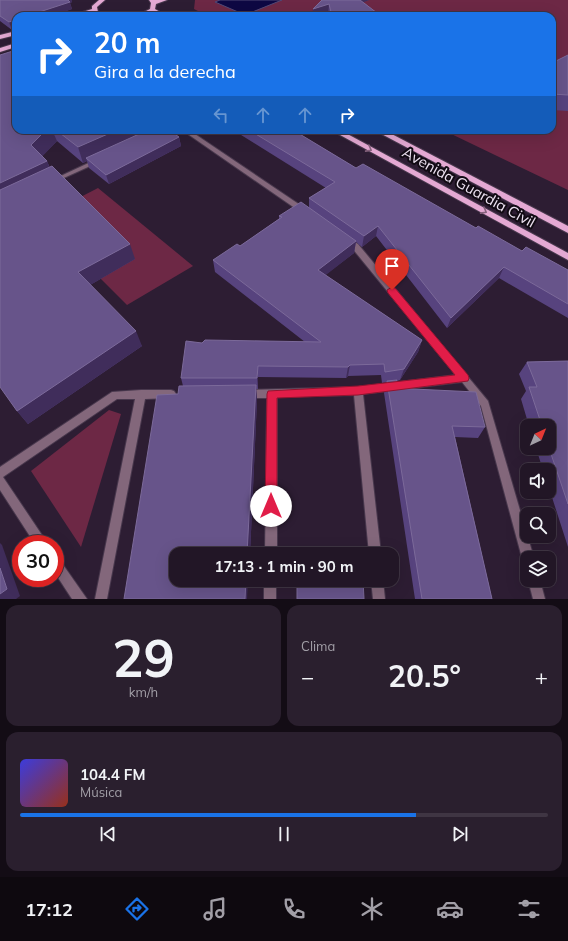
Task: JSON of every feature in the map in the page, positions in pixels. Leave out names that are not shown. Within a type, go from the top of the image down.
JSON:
[{"type":"main road","points":[[152,10],[153,2],[164,0]]},
{"type":"main road","points":[[86,12],[93,10],[99,1]]},
{"type":"main road","points":[[148,12],[152,10]]},
{"type":"main road","points":[[152,10],[156,12]]},
{"type":"main road","points":[[0,38],[12,34]]},
{"type":"main road","points":[[0,50],[12,46]]},
{"type":"main road","name":"Avenida Guardia Civil","points":[[342,134],[568,257]]},
{"type":"main road","name":"Avenida Guardia Civil","points":[[386,134],[568,230]]},
{"type":"street","points":[[191,134],[309,215]]},
{"type":"street","points":[[50,183],[106,156]]},
{"type":"street","points":[[336,233],[355,246],[485,404],[526,551]]},
{"type":"street","points":[[234,394],[358,391],[464,378]]},
{"type":"street","points":[[358,391],[374,547]]},
{"type":"street","points":[[101,599],[142,394]]},
{"type":"street","points":[[0,473],[115,395],[180,394]]},
{"type":"street","points":[[271,547],[272,394]]},
{"type":"street","points":[[0,481],[36,535]]},
{"type":"street","points":[[64,577],[78,598],[81,599]]},
{"type":"street","points":[[270,587],[270,599]]},
{"type":"street","points":[[378,587],[379,599]]},
{"type":"street","points":[[536,587],[539,599]]},
{"type":"shaded area","points":[[195,0],[568,0],[568,190],[451,134],[556,134],[556,12],[200,12],[194,9]]},
{"type":"shaded area","points":[[220,0],[282,0],[252,12],[238,12],[215,2]]},
{"type":"shaded area","points":[[98,188],[193,266],[127,305],[40,218]]},
{"type":"shaded area","points":[[109,410],[121,414],[81,547],[31,471]]},
{"type":"building","points":[[0,0],[68,0],[70,2],[39,12],[12,12],[12,21],[9,22],[0,16]]},
{"type":"building","points":[[322,0],[360,0],[376,12],[331,12],[329,4],[313,9]]},
{"type":"building","points":[[12,51],[12,134],[42,134],[31,145],[47,161],[0,183],[0,55]]},
{"type":"building","points":[[568,55],[568,95],[556,94],[556,61]]},
{"type":"building","points":[[61,134],[108,134],[78,147]]},
{"type":"building","points":[[139,134],[175,134],[179,137],[106,175],[86,158]]},
{"type":"building","points":[[256,134],[300,134],[356,168],[363,164],[476,228],[478,226],[522,251],[526,247],[568,270],[568,304],[504,267],[451,318],[378,226],[364,236],[309,198],[335,182]]},
{"type":"building","points":[[52,166],[130,244],[78,272],[136,331],[17,411],[0,387],[0,190]]},
{"type":"building","points":[[301,202],[356,241],[318,270],[422,340],[404,369],[385,372],[384,364],[350,365],[348,367],[258,366],[257,378],[181,378],[186,341],[202,343],[205,340],[321,342],[213,260],[237,244],[240,246],[282,217],[279,216]]},
{"type":"building","points":[[568,361],[568,504],[556,469],[556,463],[554,463],[551,455],[556,455],[556,419],[540,419],[529,387],[537,387],[527,362]]},
{"type":"building","points":[[397,380],[392,388],[476,392],[485,427],[452,426],[492,599],[422,599],[387,381]]},
{"type":"building","points":[[256,385],[247,547],[169,547],[169,587],[246,587],[245,599],[124,599],[157,395],[178,394],[179,386]]},
{"type":"building","points":[[0,568],[7,589],[0,594]]},
{"type":"building","points":[[297,587],[363,587],[364,599],[297,599]]},
{"type":"route","points":[[271,506],[272,394],[358,391],[464,378],[392,290]]}]
